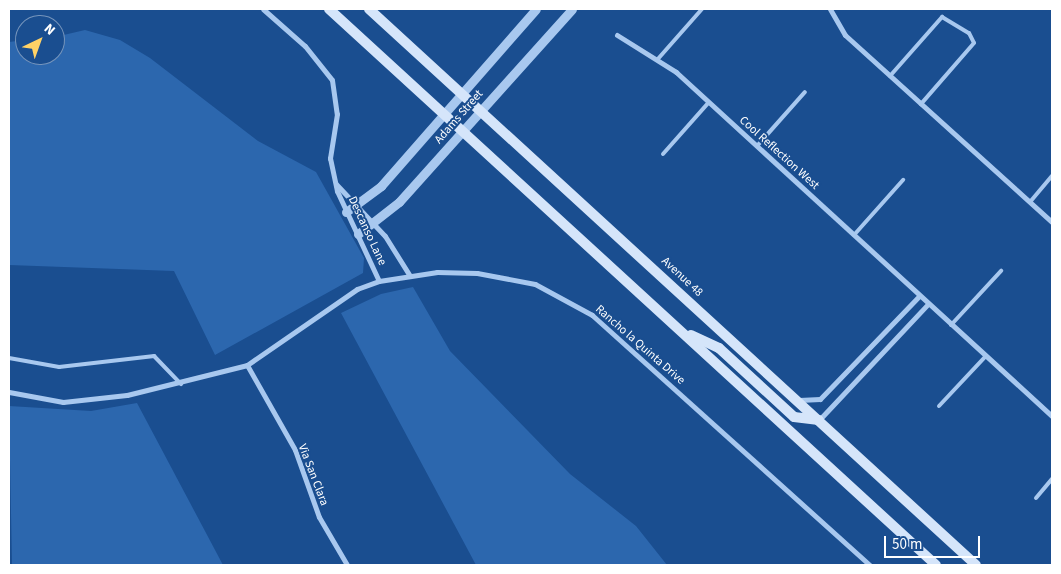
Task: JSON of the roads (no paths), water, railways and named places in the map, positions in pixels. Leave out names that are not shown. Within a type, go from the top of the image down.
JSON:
[{"type":"main road","points":[[329,9],[465,131],[936,565]]},
{"type":"main road","name":"Avenue 48","points":[[369,9],[482,110],[976,565]]},
{"type":"main road","points":[[681,330],[719,348],[794,417],[819,420]]},
{"type":"street","name":"Descanso Lane","points":[[263,9],[305,46],[332,80],[337,114],[330,158],[336,184],[346,212],[379,281]]},
{"type":"street","name":"Adams Street","points":[[346,212],[381,186],[536,9]]},
{"type":"street","name":"Adams Street","points":[[358,234],[399,202],[465,131],[572,9]]},
{"type":"street","points":[[830,9],[845,35],[1052,222]]},
{"type":"street","name":"Cool Reflection West","points":[[617,35],[657,60],[709,102],[919,296],[1051,412]]},
{"type":"street","points":[[336,184],[373,222],[410,276]]},
{"type":"street","name":"Rancho la Quinta Drive","points":[[9,392],[63,402],[181,384],[247,365],[357,289],[379,281],[410,276],[476,273],[535,284],[592,315],[870,565]]},
{"type":"street","points":[[797,400],[820,399],[919,296]]},
{"type":"street","points":[[819,420],[928,304]]},
{"type":"street","name":"Via San Clara","points":[[247,365],[295,450],[319,517],[347,565]]},
{"type":"lane","points":[[657,60],[702,9]]},
{"type":"lane","points":[[890,76],[942,17],[969,34],[974,43],[921,104]]},
{"type":"lane","points":[[757,146],[805,92]]},
{"type":"lane","points":[[663,154],[709,102]]},
{"type":"lane","points":[[1030,202],[1052,176]]},
{"type":"lane","points":[[854,235],[903,180]]},
{"type":"lane","points":[[951,325],[1001,271]]},
{"type":"lane","points":[[9,358],[59,366],[154,356],[181,384]]},
{"type":"lane","points":[[939,406],[986,356]]},
{"type":"lane","points":[[1036,498],[1052,479]]}]
